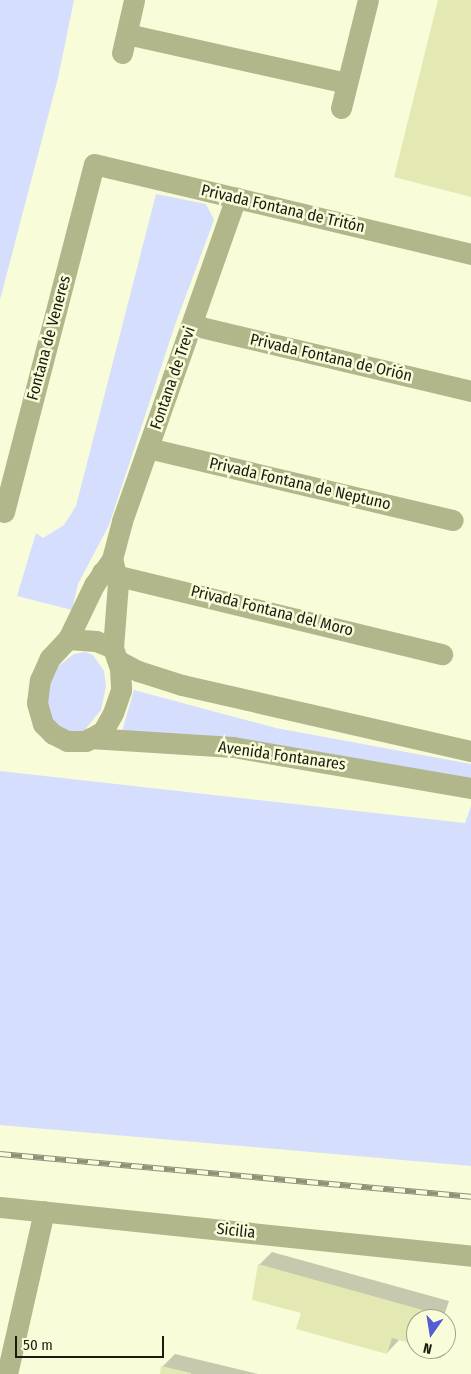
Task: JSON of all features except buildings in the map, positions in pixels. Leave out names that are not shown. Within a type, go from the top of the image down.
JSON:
[{"type":"street","points":[[134,0],[125,43],[347,83]]},
{"type":"street","points":[[341,108],[368,0]]},
{"type":"street","name":"Privada Fontana de Tritón","points":[[94,164],[471,254]]},
{"type":"street","name":"Fontana de Veneres","points":[[4,512],[94,164]]},
{"type":"street","name":"Fontana de Trevi","points":[[110,569],[148,448],[236,198]]},
{"type":"street","name":"Privada Fontana de Orión","points":[[192,325],[471,391]]},
{"type":"street","name":"Privada Fontana de Neptuno","points":[[148,448],[453,520]]},
{"type":"street","points":[[110,569],[115,654],[121,690],[103,731],[90,738],[67,741],[52,734],[43,724],[37,703],[40,680],[50,658],[68,639],[110,569]]},
{"type":"street","name":"Privada Fontana del Moro","points":[[110,569],[442,654]]},
{"type":"street","points":[[68,639],[96,641],[138,671],[182,685],[471,751]]},
{"type":"street","name":"Avenida Fontanares","points":[[90,738],[233,747],[471,788]]},
{"type":"street","name":"Sicilia","points":[[0,1207],[471,1256]]},
{"type":"street","points":[[7,1374],[44,1211]]},
{"type":"shaded area","points":[[0,0],[74,0],[58,78],[0,300]]},
{"type":"shaded area","points":[[156,194],[206,204],[214,220],[175,325],[109,525],[78,584],[72,610],[17,596],[36,533],[43,538],[64,525],[76,506]]},
{"type":"shaded area","points":[[85,652],[93,655],[104,671],[106,686],[101,710],[83,732],[57,734],[45,707],[45,694],[56,668],[74,654]]},
{"type":"shaded area","points":[[134,690],[276,728],[471,764],[471,778],[272,745],[122,731]]},
{"type":"shaded area","points":[[0,771],[465,823],[471,806],[471,1166],[0,1125]]},
{"type":"railway","points":[[0,1154],[471,1197]]}]
